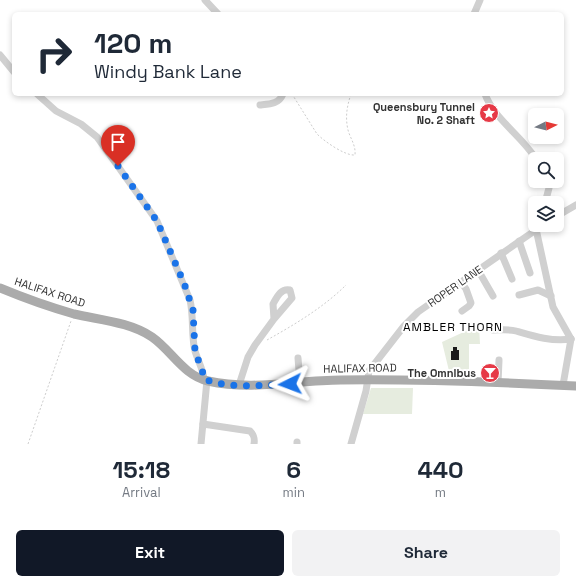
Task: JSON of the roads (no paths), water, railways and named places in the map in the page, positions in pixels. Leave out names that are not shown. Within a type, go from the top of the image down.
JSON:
[{"type":"main road","name":"HALIFAX ROAD","points":[[0,288],[47,306],[74,314],[122,324],[140,331],[152,337],[180,365],[194,375],[205,380],[258,386],[326,380],[458,380],[576,386]]},
{"type":"street","points":[[205,0],[216,12]]},
{"type":"street","points":[[475,12],[480,0]]},
{"type":"street","points":[[0,54],[12,69]]},
{"type":"street","points":[[39,96],[56,111],[81,124],[97,137],[157,221],[193,310],[195,351],[205,380],[201,444]]},
{"type":"street","points":[[260,105],[275,103],[279,101],[282,96]]},
{"type":"street","points":[[486,96],[487,101],[494,110],[530,152]]},
{"type":"street","points":[[564,212],[576,205]]},
{"type":"street","name":"ROPER LANE","points":[[351,444],[366,391],[369,371],[404,326],[418,312],[532,232]]},
{"type":"street","points":[[540,232],[553,307],[574,338],[563,385]]},
{"type":"street","points":[[519,241],[530,273]]},
{"type":"street","points":[[501,253],[512,279]]},
{"type":"street","points":[[478,270],[493,296]]},
{"type":"street","points":[[461,282],[472,303],[462,311]]},
{"type":"street","points":[[519,295],[538,290],[551,296]]},
{"type":"street","points":[[239,385],[248,357],[274,319]]},
{"type":"street","points":[[494,330],[514,331],[558,340],[574,338]]},
{"type":"street","points":[[298,358],[300,383]]},
{"type":"street","points":[[498,383],[499,360]]},
{"type":"street","points":[[203,424],[250,431],[253,433],[255,439],[254,444]]},
{"type":"place","name":"Queensbury Tunnel No. 2 Shaft","points":[[489,113]]},
{"type":"place","name":"The Omnibus","points":[[490,373]]},
{"type":"district","name":"AMBLER THORN","points":[[453,327]]}]
